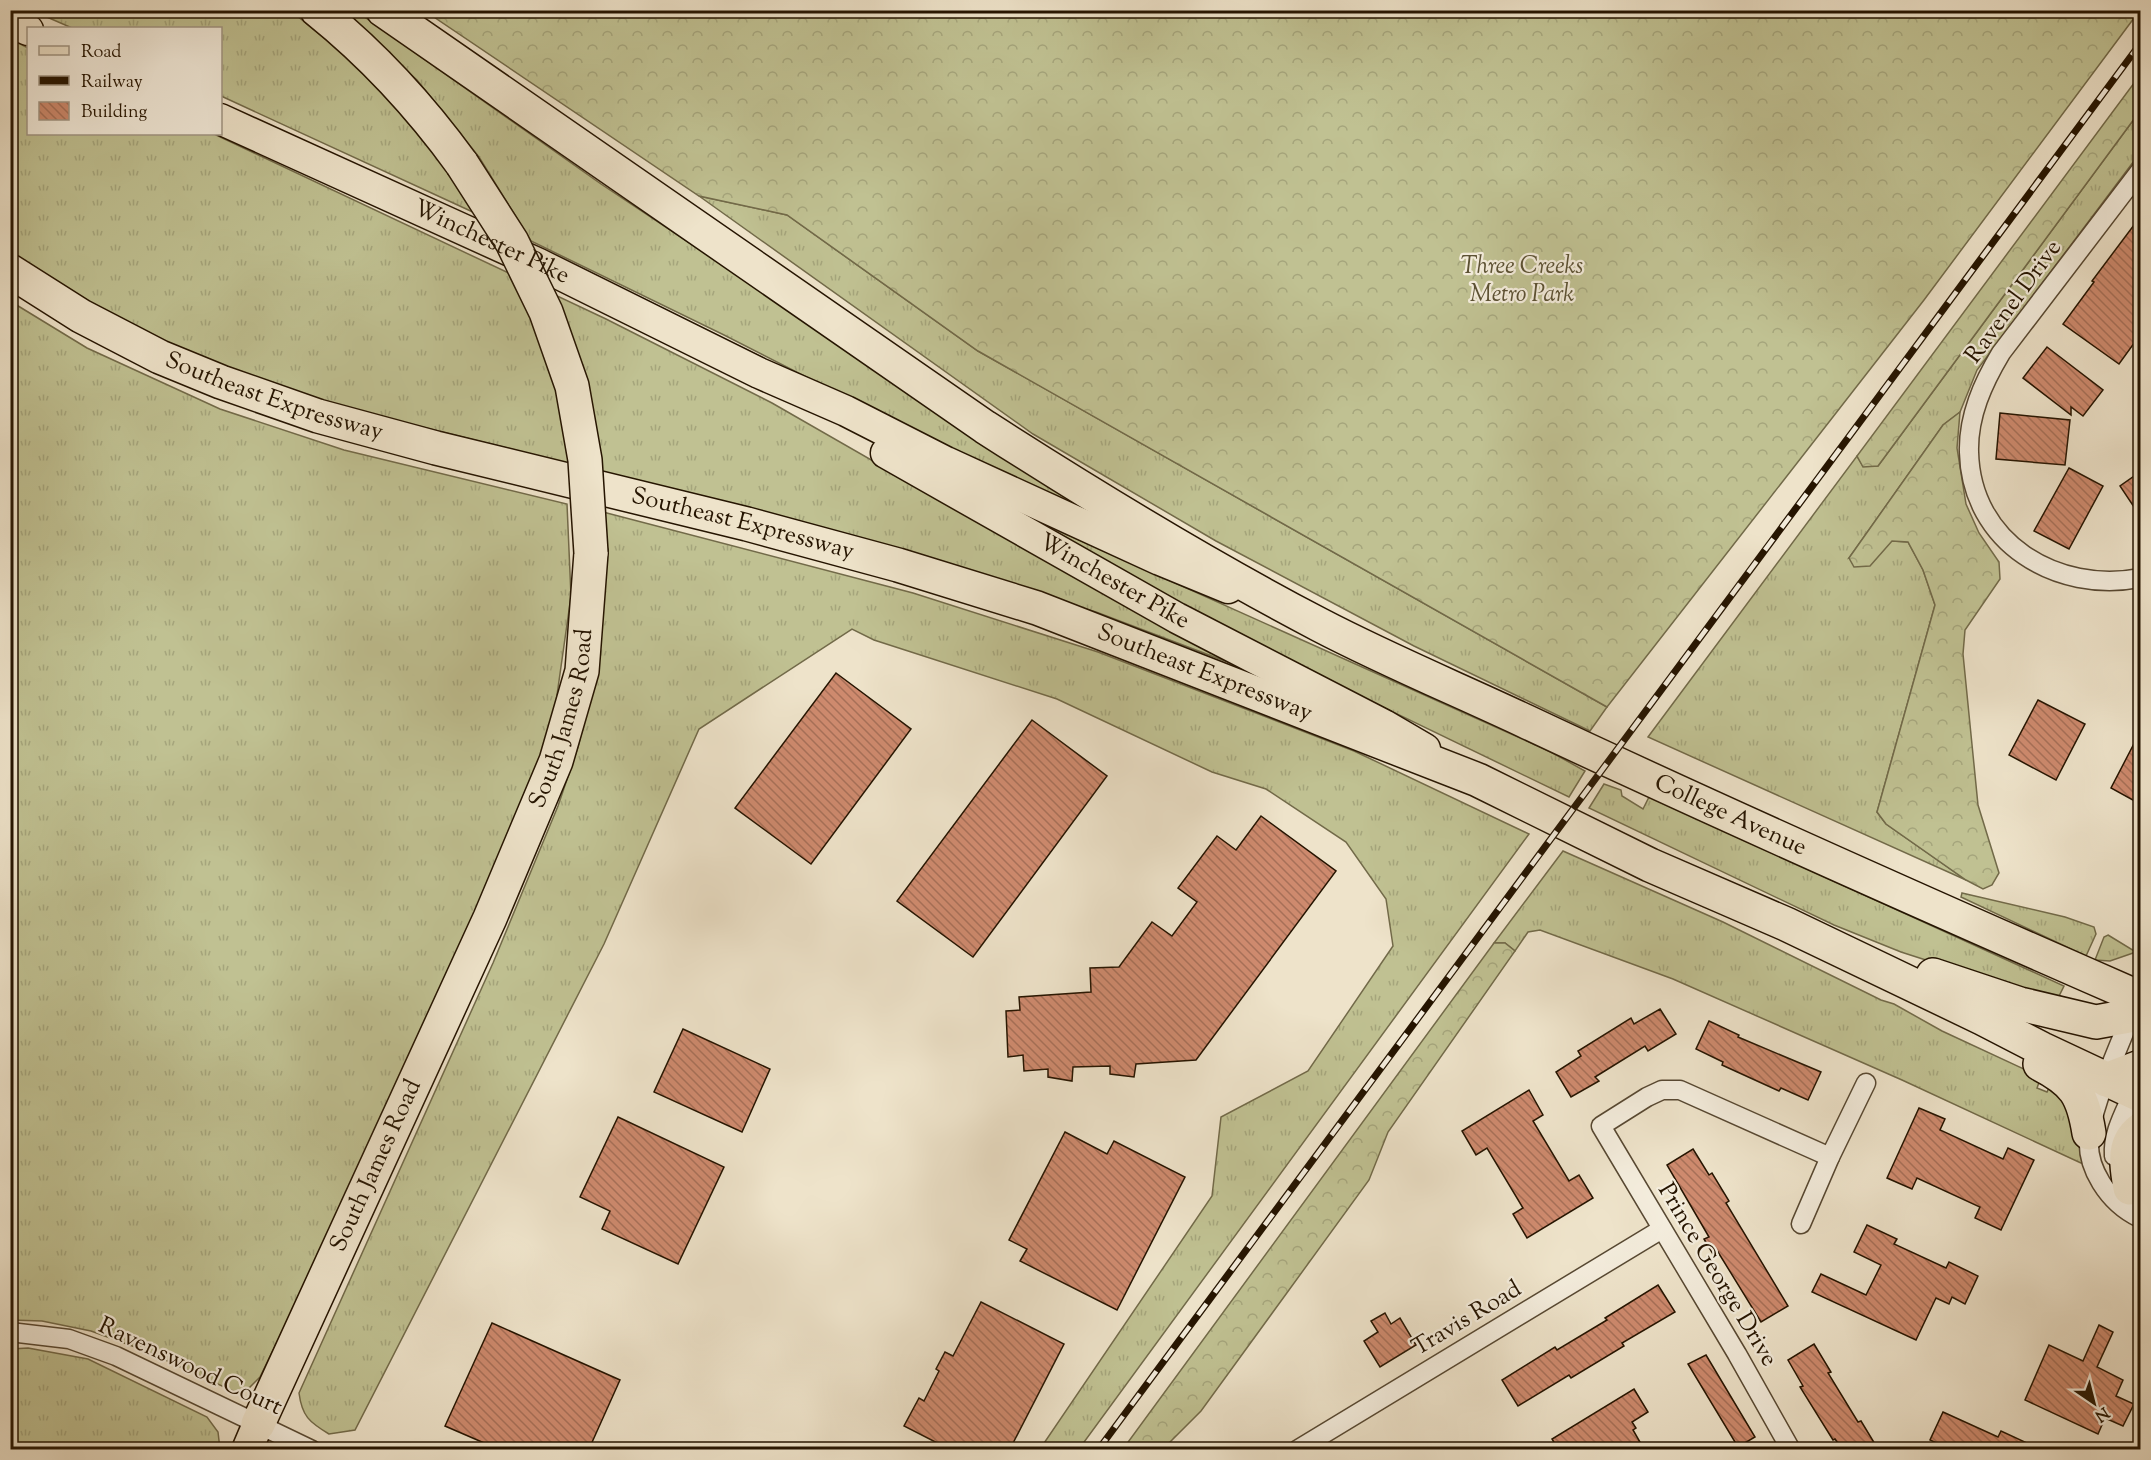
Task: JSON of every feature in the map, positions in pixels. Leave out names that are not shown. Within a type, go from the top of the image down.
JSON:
[{"type":"highway","name":"South James Road","points":[[252,1437],[490,918],[556,761],[582,671],[591,553],[585,460],[572,386],[546,312],[512,242],[462,164],[433,124],[395,82],[317,10]]},
{"type":"highway","points":[[382,10],[985,427],[1222,572],[1322,626]]},
{"type":"highway","name":"Southeast Expressway","points":[[10,271],[71,310],[144,349],[189,370],[286,405],[327,419],[436,448],[747,524],[898,565],[1037,608],[1478,780]]},
{"type":"highway","name":"College Avenue","points":[[1322,626],[2138,1003]]},
{"type":"highway","points":[[1478,780],[1650,866],[1786,924],[1918,987],[2132,1082]]},
{"type":"highway","points":[[1786,924],[2020,1004],[2096,1022],[2138,1003]]},
{"type":"highway","points":[[1918,987],[1963,1027],[2061,1075],[2075,1090],[2085,1108],[2089,1133]]},
{"type":"highway","points":[[2135,1192],[2126,1165],[2127,1148],[2134,1135],[2140,1130]]},
{"type":"main road","points":[[10,22],[27,30]]},
{"type":"main road","name":"Winchester Pike","points":[[222,120],[538,264],[759,373],[846,411],[946,462],[1150,555],[1322,626]]},
{"type":"main road","name":"Winchester Pike","points":[[759,373],[838,426],[989,512],[1177,618],[1384,725],[1478,780]]},
{"type":"street","name":"Ravenel Drive","points":[[2140,171],[2001,353],[1987,376],[1977,400],[1971,426],[1969,452],[1971,474],[1987,516],[2015,549],[2034,563],[2070,577],[2123,582],[2140,578]]},
{"type":"street","points":[[2135,1192],[2117,1168],[2113,1145],[2132,1082],[2138,1003]]},
{"type":"street","points":[[2132,1082],[2089,1133],[2090,1155],[2105,1189],[2115,1201],[2140,1218]]},
{"type":"street","points":[[1801,1224],[1866,1083]]},
{"type":"street","name":"Prince George Drive","points":[[1791,1449],[1601,1126],[1662,1090],[1680,1090],[1830,1157]]},
{"type":"street","name":"Travis Road","points":[[1297,1449],[1662,1229]]},
{"type":"street","name":"Ravenswood Court","points":[[10,1332],[69,1339],[116,1356],[252,1437],[312,1449]]},
{"type":"green space","name":"Three Creeks Metro Park","points":[[2140,10],[1924,300],[1607,707],[978,351],[787,215],[699,196],[425,11]]},
{"type":"green space","points":[[33,11],[291,11],[345,55],[411,123],[462,190],[475,213],[222,96],[222,27],[70,27]]},
{"type":"green space","points":[[339,11],[356,11],[601,184],[1092,511],[1090,515],[949,450],[724,335],[531,241],[479,157],[417,80]]},
{"type":"green space","points":[[11,39],[27,47],[27,135],[216,135],[606,319],[772,403],[1063,570],[1238,666],[1096,612],[925,560],[511,449],[297,396],[168,348],[64,293],[11,253]]},
{"type":"green space","points":[[2140,75],[2140,111],[1878,466],[1863,467],[1857,456]]},
{"type":"green space","points":[[2140,111],[2140,153],[1977,370],[1960,412],[1943,425],[1849,558],[1892,541],[1908,542],[1923,570],[1935,605],[1877,812],[1886,824],[1966,880],[1648,737],[1857,456],[1863,466],[1878,466]]},
{"type":"green space","points":[[699,196],[787,215],[978,351],[1607,707],[1590,731],[1414,646],[1216,541],[1033,434]]},
{"type":"green space","points":[[10,301],[87,348],[220,409],[344,450],[567,504],[571,596],[555,709],[534,776],[423,1041],[260,1377],[248,1389],[235,1392],[146,1351],[91,1331],[42,1321],[11,1320]]},
{"type":"green space","points":[[1960,412],[1957,448],[1966,504],[1979,533],[1999,562],[2000,579],[1965,630],[1963,654],[1978,805],[1999,873],[1992,885],[1983,889],[1966,880],[1886,824],[1877,812],[1935,605],[1923,570],[1908,542],[1892,541],[1870,566],[1854,567],[1849,558],[1943,425]]},
{"type":"green space","points":[[603,512],[913,593],[1098,652],[1354,751],[1529,834],[1079,1449],[1040,1449],[1212,1196],[1221,1117],[1308,1071],[1393,946],[1386,899],[1346,842],[1266,789],[1212,772],[1057,699],[874,640],[852,629],[699,729],[604,944],[355,1430],[329,1434],[316,1426],[305,1413],[299,1393],[493,963],[558,806],[578,747],[598,666]]},
{"type":"green space","points":[[1026,516],[1549,751],[1585,771],[1569,797],[1209,623]]},
{"type":"green space","points":[[1604,784],[1621,790],[1622,796],[1643,809],[1649,797],[2064,986],[2056,1002],[1901,952],[1834,925],[1589,808]]},
{"type":"green space","points":[[1563,851],[1723,922],[1881,1000],[1894,1004],[1942,1031],[2041,1077],[2037,1088],[2047,1092],[2052,1081],[2064,1090],[2080,1142],[2083,1164],[1902,1080],[1673,979],[1540,930],[1528,932],[1515,951],[1505,943],[1494,943]]},
{"type":"green space","points":[[1962,893],[2065,917],[2094,927],[2096,934],[2086,956],[1961,897]]},
{"type":"green space","points":[[2108,935],[2136,952],[2110,961],[2095,960],[2104,937]]},
{"type":"green space","points":[[1494,943],[1505,943],[1515,951],[1388,1132],[1369,1180],[1201,1411],[1163,1449],[1123,1449]]},
{"type":"green space","points":[[28,1348],[88,1359],[207,1417],[218,1432],[220,1449],[11,1449],[11,1349]]},
{"type":"building","points":[[2140,217],[2140,335],[2119,364],[2063,324]]},
{"type":"building","points":[[2047,347],[2103,390],[2083,416],[2071,407],[2071,415],[2023,378]]},
{"type":"building","points":[[2000,413],[2070,420],[2065,465],[1996,459]]},
{"type":"building","points":[[2069,468],[2103,486],[2069,549],[2034,531]]},
{"type":"building","points":[[2140,472],[2140,516],[2120,486]]},
{"type":"building","points":[[836,673],[911,729],[811,864],[735,808]]},
{"type":"building","points":[[2038,700],[2085,724],[2056,780],[2009,755]]},
{"type":"building","points":[[1032,720],[1107,776],[973,957],[897,901]]},
{"type":"building","points":[[2140,732],[2140,804],[2111,788]]},
{"type":"building","points":[[1261,816],[1336,871],[1196,1060],[1136,1064],[1134,1077],[1110,1074],[1110,1066],[1073,1067],[1072,1081],[1048,1077],[1048,1069],[1024,1071],[1023,1055],[1008,1057],[1006,1011],[1020,1010],[1019,997],[1091,992],[1090,968],[1119,967],[1152,922],[1172,936],[1197,902],[1178,888],[1217,836],[1236,850]]},
{"type":"building","points":[[1660,1009],[1676,1034],[1648,1051],[1645,1046],[1595,1077],[1599,1081],[1571,1097],[1556,1072],[1581,1056],[1578,1051],[1631,1018],[1634,1024]]},
{"type":"building","points":[[1709,1021],[1739,1035],[1738,1037],[1821,1072],[1808,1100],[1781,1088],[1779,1091],[1722,1065],[1723,1062],[1696,1049]]},
{"type":"building","points":[[683,1029],[770,1069],[742,1132],[654,1092]]},
{"type":"building","points":[[1529,1090],[1543,1115],[1533,1121],[1569,1181],[1579,1175],[1593,1198],[1527,1238],[1513,1214],[1523,1208],[1487,1148],[1476,1155],[1462,1131]]},
{"type":"building","points":[[1919,1108],[1945,1119],[1940,1130],[2003,1159],[2008,1148],[2034,1160],[2001,1230],[1975,1218],[1980,1207],[1917,1178],[1912,1189],[1887,1178]]},
{"type":"building","points":[[618,1117],[724,1167],[678,1264],[602,1229],[610,1211],[580,1197]]},
{"type":"building","points":[[1065,1132],[1107,1154],[1114,1141],[1185,1177],[1117,1310],[1020,1261],[1027,1249],[1009,1240]]},
{"type":"building","points":[[1693,1149],[1709,1175],[1712,1173],[1729,1201],[1726,1203],[1788,1306],[1761,1322],[1718,1252],[1713,1254],[1704,1239],[1709,1237],[1667,1165]]},
{"type":"building","points":[[1867,1225],[1897,1239],[1894,1244],[1946,1268],[1949,1262],[1978,1276],[1965,1304],[1952,1297],[1949,1304],[1936,1298],[1916,1340],[1812,1292],[1821,1274],[1866,1295],[1881,1265],[1854,1252]]},
{"type":"building","points":[[1658,1285],[1675,1312],[1622,1343],[1624,1346],[1571,1378],[1569,1375],[1518,1406],[1502,1380],[1555,1347],[1557,1350],[1607,1320],[1605,1318]]},
{"type":"building","points":[[981,1302],[1064,1344],[1010,1449],[949,1449],[904,1426],[919,1398],[924,1401],[939,1371],[936,1369],[945,1352],[953,1356]]},
{"type":"building","points":[[1385,1313],[1391,1324],[1400,1318],[1416,1345],[1380,1367],[1364,1341],[1378,1332],[1371,1321]]},
{"type":"building","points":[[492,1323],[620,1380],[589,1449],[498,1449],[445,1426]]},
{"type":"building","points":[[2099,1325],[2113,1332],[2097,1367],[2123,1380],[2116,1396],[2134,1404],[2123,1426],[2105,1418],[2098,1434],[2025,1400],[2049,1345],[2083,1361]]},
{"type":"building","points":[[1814,1344],[1831,1372],[1828,1373],[1858,1422],[1861,1421],[1878,1449],[1842,1449],[1835,1439],[1833,1440],[1800,1387],[1803,1386],[1788,1360]]},
{"type":"building","points":[[1706,1355],[1755,1437],[1738,1447],[1688,1364]]},
{"type":"building","points":[[1634,1389],[1648,1412],[1632,1422],[1636,1428],[1633,1430],[1644,1449],[1558,1449],[1552,1439]]},
{"type":"building","points":[[1943,1412],[1998,1437],[2001,1431],[2040,1449],[1949,1449],[1930,1440]]},
{"type":"railway","points":[[1098,1450],[2140,44]]}]
